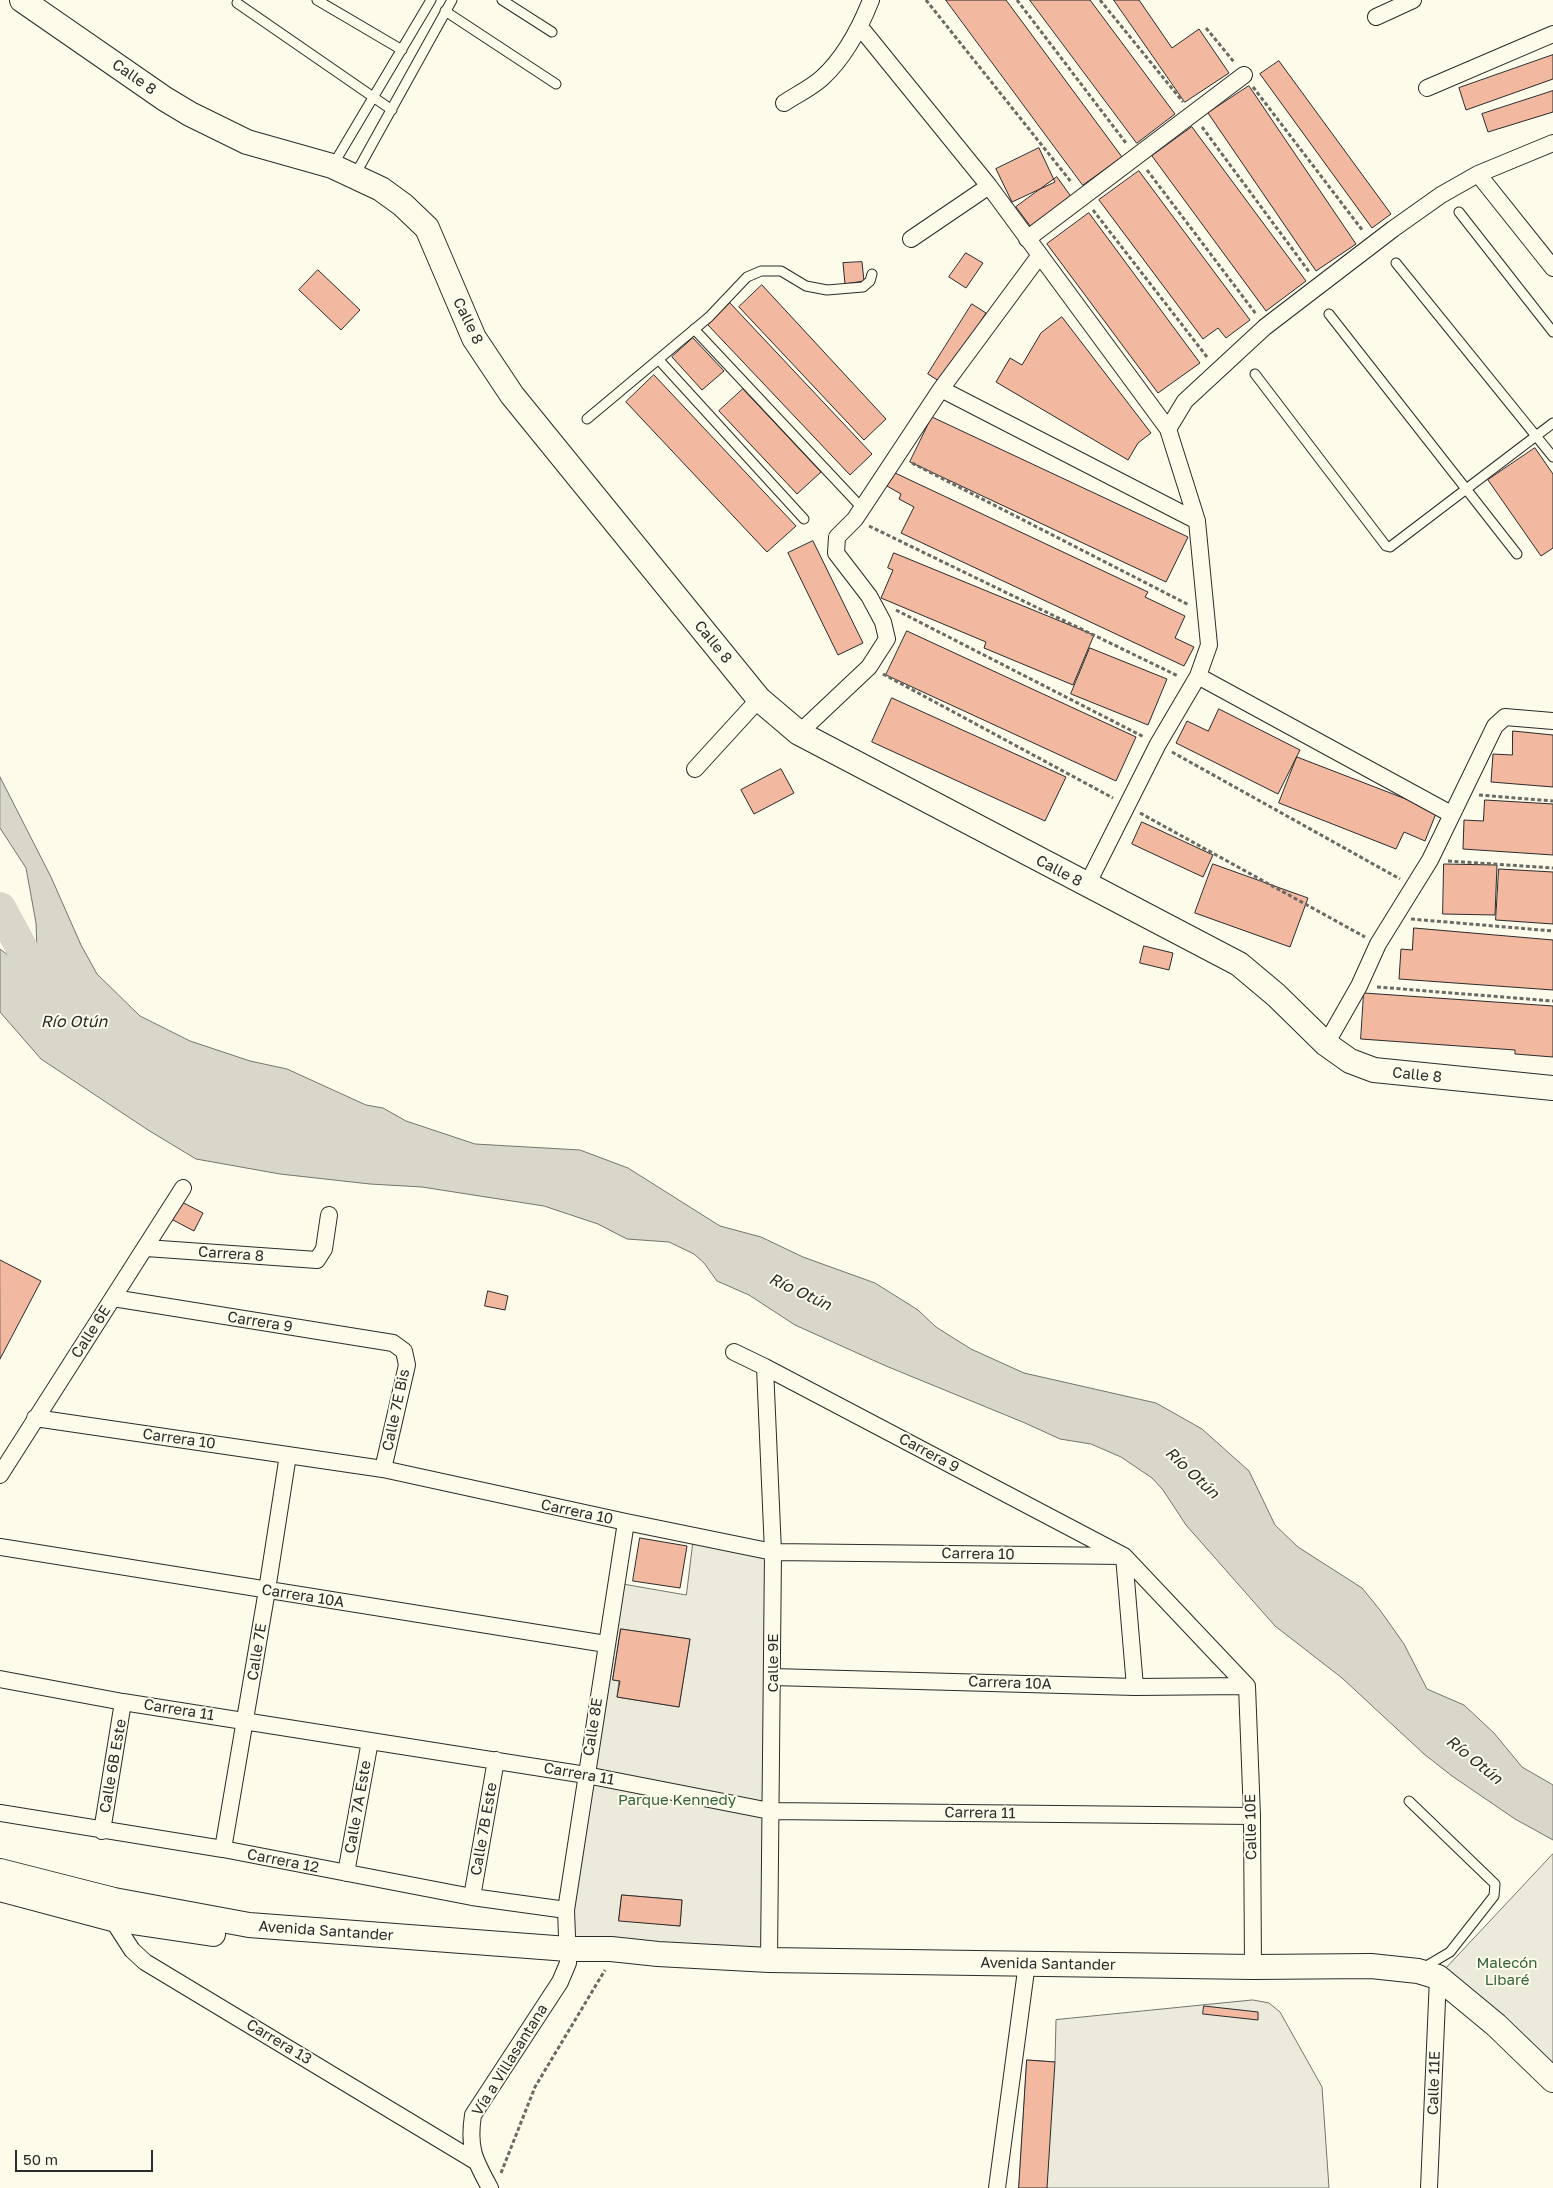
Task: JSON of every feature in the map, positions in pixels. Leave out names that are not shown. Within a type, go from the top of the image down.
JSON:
[{"type":"street","name":"Calle 8","points":[[22,0],[165,99],[190,114],[247,142],[332,166],[381,189],[403,205],[427,228],[474,338],[512,395],[759,699],[798,733],[1087,886],[1240,964],[1276,995],[1326,1044],[1350,1061],[1374,1070],[1553,1088]]},
{"type":"street","points":[[784,103],[822,79],[833,66],[860,27],[871,0]]},
{"type":"street","points":[[1376,17],[1413,0]]},
{"type":"street","points":[[860,27],[989,186],[1168,428],[1197,521],[1210,645],[1195,680],[1135,788],[1087,886]]},
{"type":"street","points":[[1427,88],[1553,34]]},
{"type":"street","points":[[1027,239],[1244,75]]},
{"type":"street","points":[[1168,428],[1185,401],[1266,327],[1440,194],[1478,174],[1553,143]]},
{"type":"street","points":[[1478,174],[1553,268]]},
{"type":"street","points":[[910,239],[989,186]]},
{"type":"street","points":[[798,733],[869,667],[887,639],[883,622],[869,596],[836,553],[837,537],[859,513],[940,389],[1040,255]]},
{"type":"street","points":[[940,389],[1197,521]]},
{"type":"street","points":[[1195,680],[1451,814]]},
{"type":"street","points":[[695,769],[759,699]]},
{"type":"street","points":[[1326,1044],[1359,986],[1393,918],[1430,860],[1495,726],[1505,717],[1553,721]]},
{"type":"street","name":"Calle 6E","points":[[0,1475],[183,1188]]},
{"type":"street","name":"Carrera 8","points":[[146,1248],[316,1260],[324,1248],[329,1215]]},
{"type":"street","name":"Carrera 9","points":[[113,1298],[393,1343],[404,1351]]},
{"type":"street","name":"Calle 7E Bis","points":[[383,1469],[407,1365],[404,1351]]},
{"type":"street","name":"Carrera 9","points":[[734,1352],[766,1366],[1124,1556],[1246,1686]]},
{"type":"street","name":"Calle 9E","points":[[766,1366],[773,1552],[769,1960]]},
{"type":"street","name":"Carrera 10","points":[[35,1418],[383,1469],[773,1552],[1124,1556]]},
{"type":"street","name":"Calle 7E","points":[[223,1849],[246,1721],[288,1455]]},
{"type":"street","name":"Calle 8E","points":[[568,1956],[566,1910],[626,1522]]},
{"type":"street","name":"Carrera 10A","points":[[0,1547],[606,1644]]},
{"type":"street","points":[[1124,1556],[1135,1686]]},
{"type":"street","name":"Carrera 10A","points":[[773,1677],[1135,1686],[1246,1686]]},
{"type":"street","name":"Carrera 11","points":[[0,1679],[124,1702],[586,1775],[770,1811],[1252,1816]]},
{"type":"street","name":"Calle 10E","points":[[1246,1686],[1252,1816],[1253,1967]]},
{"type":"street","name":"Calle 6B Este","points":[[102,1831],[124,1702]]},
{"type":"street","name":"Calle 7A Este","points":[[346,1873],[370,1740]]},
{"type":"street","name":"Calle 7B Este","points":[[472,1897],[496,1760]]},
{"type":"street","name":"Carrera 12","points":[[0,1813],[102,1831],[223,1849],[472,1897],[566,1910]]},
{"type":"street","name":"Avenida Santander","points":[[0,1871],[113,1909]]},
{"type":"street","name":"Avenida Santander","points":[[0,1889],[113,1909],[247,1940],[568,1956],[610,1961],[658,1954]]},
{"type":"street","name":"Carrera 13","points":[[113,1909],[132,1950],[146,1962],[475,2161]]},
{"type":"street","name":"Avenida Santander","points":[[568,1956],[611,1949],[658,1954],[769,1960],[896,1964],[1027,1963],[1253,1967],[1371,1966],[1428,1974]]},
{"type":"street","name":"Vía a Villasantana","points":[[495,2184],[475,2161],[470,2135],[473,2115],[560,1982],[568,1956]]},
{"type":"street","points":[[997,2188],[1027,1963]]},
{"type":"street","points":[[1428,1974],[1496,2025],[1553,2080]]},
{"type":"street","name":"Calle 11E","points":[[1428,1974],[1430,2188]]},
{"type":"lane","points":[[317,0],[402,50]]},
{"type":"lane","points":[[332,166],[431,0]]},
{"type":"lane","points":[[354,176],[452,0]]},
{"type":"lane","points":[[502,0],[552,32]]},
{"type":"lane","points":[[237,3],[392,110]]},
{"type":"lane","points":[[445,11],[556,84]]},
{"type":"lane","points":[[1459,212],[1553,332]]},
{"type":"lane","points":[[1396,264],[1553,458]]},
{"type":"lane","points":[[587,419],[694,329],[747,277],[761,271],[781,271],[806,286],[827,290],[863,287],[870,282],[872,274]]},
{"type":"lane","points":[[1330,314],[1517,554]]},
{"type":"lane","points":[[694,329],[859,513]]},
{"type":"lane","points":[[659,360],[804,519]]},
{"type":"lane","points":[[1255,374],[1386,546],[1390,548],[1553,423]]},
{"type":"lane","points":[[1409,1801],[1495,1884],[1494,1896],[1450,1952],[1428,1974]]},
{"type":"path","points":[[1100,0],[1193,114],[1319,285]]},
{"type":"path","points":[[1206,28],[1373,244]]},
{"type":"path","points":[[898,456],[1207,614]]},
{"type":"path","points":[[859,513],[1195,680]]},
{"type":"path","points":[[1463,794],[1553,801]]},
{"type":"path","points":[[1430,860],[1553,868]]},
{"type":"path","points":[[1393,918],[1553,931]]},
{"type":"path","points":[[1359,986],[1553,1001]]},
{"type":"path","points":[[495,2184],[535,2087],[610,1961]]},
{"type":"green space","name":"Parque Kennedy","points":[[694,1536],[773,1552],[769,1960],[568,1949],[617,1583],[686,1595]],"holes":[[[621,1629],[690,1639],[679,1707],[617,1697],[619,1681],[613,1680]],[[622,1895],[682,1900],[680,1926],[619,1920]]]},
{"type":"green space","name":"Malecón Libaré","points":[[1553,1854],[1553,2080],[1438,1977]]},
{"type":"green space","points":[[1253,2000],[1269,2003],[1280,2012],[1322,2087],[1329,2188],[1019,2188],[1027,2060],[1055,2062],[1056,2020]]},
{"type":"water","name":"Río Otún","points":[[0,777],[51,877],[81,945],[97,974],[140,1016],[190,1041],[250,1061],[287,1069],[366,1105],[383,1108],[406,1121],[475,1144],[580,1150],[628,1168],[720,1226],[761,1237],[803,1257],[875,1283],[918,1310],[936,1327],[971,1349],[1024,1373],[1156,1403],[1202,1429],[1249,1471],[1275,1525],[1298,1547],[1362,1588],[1404,1644],[1427,1689],[1464,1705],[1494,1733],[1522,1767],[1553,1785],[1553,1840],[1515,1819],[1452,1776],[1424,1754],[1342,1678],[1275,1626],[1186,1525],[1163,1490],[1152,1478],[1121,1457],[1091,1444],[1060,1439],[886,1366],[795,1325],[749,1295],[717,1281],[704,1263],[694,1254],[669,1242],[627,1239],[598,1224],[544,1206],[422,1187],[370,1184],[280,1174],[196,1159],[148,1130],[41,1059],[0,1012],[0,949],[38,978],[36,923],[26,868],[0,828]],"holes":[[[117,1080],[189,1095],[267,1115],[321,1132],[333,1142],[323,1150],[247,1137],[157,1110],[116,1086]]]},
{"type":"building","points":[[946,0],[1006,0],[1122,157],[1083,185]]},
{"type":"building","points":[[1030,0],[1090,0],[1175,114],[1137,143]]},
{"type":"building","points":[[1114,0],[1139,0],[1172,48],[1199,29],[1229,73],[1185,102]]},
{"type":"building","points":[[1553,55],[1553,79],[1466,110],[1459,88]]},
{"type":"building","points":[[1279,61],[1391,214],[1372,228],[1260,74]]},
{"type":"building","points":[[1249,86],[1356,244],[1316,271],[1208,113]]},
{"type":"building","points":[[1553,91],[1553,112],[1488,132],[1482,114]]},
{"type":"building","points":[[1192,127],[1306,281],[1266,311],[1152,156]]},
{"type":"building","points":[[1039,148],[1055,182],[1012,202],[996,169]]},
{"type":"building","points":[[1139,171],[1250,320],[1226,338],[1218,328],[1203,339],[1099,200]]},
{"type":"building","points":[[1057,177],[1072,198],[1031,227],[1016,207]]},
{"type":"building","points":[[1089,213],[1200,363],[1158,393],[1047,244]]},
{"type":"building","points":[[966,253],[983,263],[966,288],[949,277]]},
{"type":"building","points":[[862,262],[864,281],[845,284],[843,263]]},
{"type":"building","points":[[318,270],[360,310],[341,330],[299,290]]},
{"type":"building","points":[[762,285],[886,419],[864,440],[739,307]]},
{"type":"building","points":[[730,303],[872,454],[850,475],[708,325]]},
{"type":"building","points":[[972,304],[986,313],[942,383],[928,374]]},
{"type":"building","points":[[1062,317],[1151,433],[1138,443],[1128,460],[996,382],[1010,358],[1022,365],[1041,333]]},
{"type":"building","points":[[693,338],[724,371],[702,390],[672,357]]},
{"type":"building","points":[[654,375],[796,526],[767,552],[626,402]]},
{"type":"building","points":[[743,389],[821,472],[797,494],[719,411]]},
{"type":"building","points":[[932,417],[1188,537],[1166,582],[910,462]]},
{"type":"building","points":[[1535,448],[1553,474],[1553,548],[1541,556],[1488,480]]},
{"type":"building","points":[[893,472],[1148,592],[1145,597],[1185,616],[1175,638],[1194,647],[1184,666],[901,533],[914,507],[899,499],[901,494],[887,486]]},
{"type":"building","points":[[813,541],[863,643],[838,655],[788,553]]},
{"type":"building","points":[[894,553],[1094,635],[1073,685],[984,648],[986,642],[881,598],[893,570],[888,568]]},
{"type":"building","points":[[907,631],[1136,737],[1116,781],[886,675]]},
{"type":"building","points":[[1090,648],[1167,679],[1148,725],[1071,694]]},
{"type":"building","points":[[892,698],[1066,777],[1045,821],[872,742]]},
{"type":"building","points":[[1219,709],[1300,750],[1278,794],[1176,743],[1187,721],[1208,731]]},
{"type":"building","points":[[1513,731],[1553,735],[1553,787],[1491,782],[1493,754],[1512,755]]},
{"type":"building","points":[[1297,757],[1437,811],[1425,841],[1404,832],[1396,849],[1279,803]]},
{"type":"building","points":[[781,769],[794,793],[754,814],[741,790]]},
{"type":"building","points":[[1485,800],[1553,804],[1553,855],[1463,849],[1464,820],[1483,821]]},
{"type":"building","points":[[1142,822],[1213,855],[1203,877],[1132,844]]},
{"type":"building","points":[[1213,864],[1308,898],[1290,947],[1195,913]]},
{"type":"building","points":[[1444,864],[1497,865],[1495,915],[1443,914]]},
{"type":"building","points":[[1499,869],[1553,872],[1553,924],[1496,920]]},
{"type":"building","points":[[1414,928],[1553,940],[1553,990],[1399,979],[1401,949],[1412,950]]},
{"type":"building","points":[[1144,946],[1173,953],[1169,970],[1140,963]]},
{"type":"building","points":[[1364,993],[1553,1006],[1553,1057],[1515,1054],[1515,1050],[1361,1039]]},
{"type":"building","points":[[182,1202],[203,1213],[194,1231],[173,1220]]},
{"type":"building","points":[[0,1260],[41,1281],[0,1359]]},
{"type":"building","points":[[488,1291],[508,1296],[505,1310],[485,1306]]},
{"type":"building","points":[[640,1538],[687,1546],[680,1588],[633,1581]]},
{"type":"building","points":[[621,1629],[690,1639],[679,1707],[617,1697],[620,1681],[613,1680]]},
{"type":"building","points":[[622,1895],[682,1900],[680,1926],[619,1921]]},
{"type":"building","points":[[1204,2006],[1258,2012],[1258,2020],[1203,2014]]},
{"type":"building","points":[[1027,2060],[1055,2062],[1047,2188],[1019,2188]]},
{"type":"waterway","name":"Río Otún","points":[[0,908],[38,978],[66,1037],[115,1082],[190,1109],[246,1124],[376,1148]]}]
